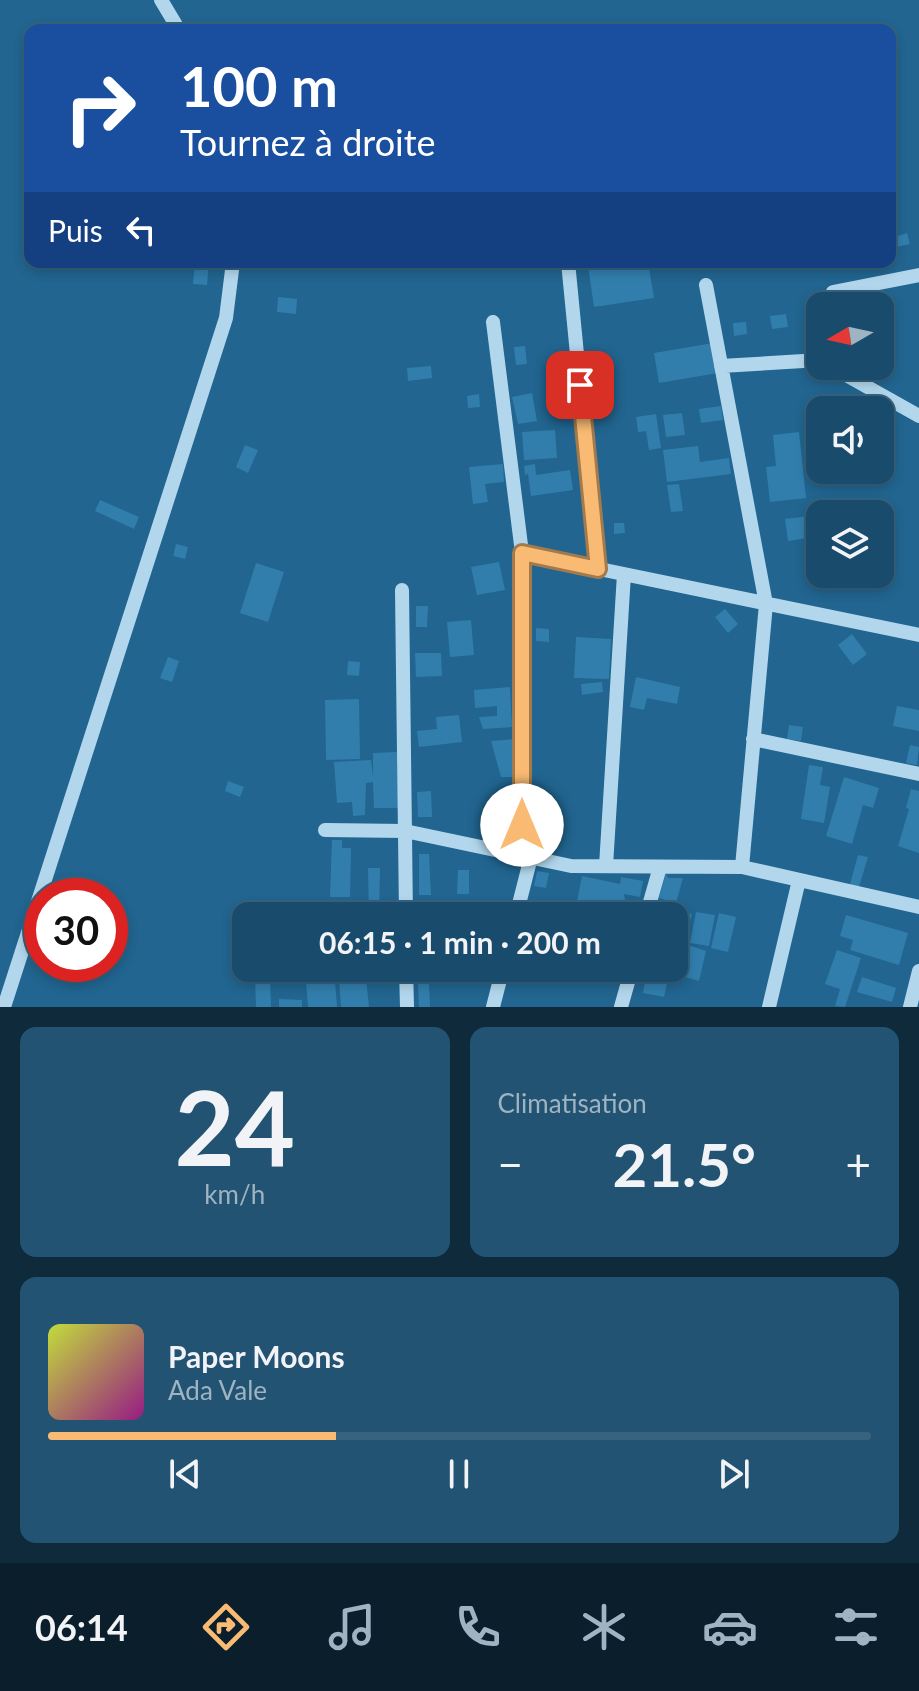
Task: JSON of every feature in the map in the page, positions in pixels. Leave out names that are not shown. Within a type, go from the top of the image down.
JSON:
[{"type":"street","points":[[161,0],[175,24]]},
{"type":"street","points":[[4,1007],[226,318],[232,268]]},
{"type":"street","points":[[569,268],[598,569]]},
{"type":"street","points":[[833,292],[919,275]]},
{"type":"street","points":[[706,285],[766,604],[742,867]]},
{"type":"street","points":[[493,322],[522,553],[527,856],[519,902]]},
{"type":"street","points":[[721,366],[806,361]]},
{"type":"street","points":[[855,380],[919,416]]},
{"type":"street","points":[[522,553],[919,635]]},
{"type":"street","points":[[606,866],[624,574]]},
{"type":"street","points":[[402,590],[406,902]]},
{"type":"street","points":[[753,739],[919,774]]},
{"type":"street","points":[[325,830],[405,831],[571,866],[742,867],[919,907]]},
{"type":"street","points":[[650,902],[660,867]]},
{"type":"street","points":[[769,1007],[799,880]]},
{"type":"street","points":[[910,1007],[919,971]]},
{"type":"street","points":[[406,982],[407,1007]]},
{"type":"street","points":[[493,1007],[499,982]]},
{"type":"street","points":[[621,1007],[628,982]]},
{"type":"building","points":[[907,233],[910,244],[896,247],[896,237]]},
{"type":"building","points":[[194,268],[208,268],[207,285],[193,284]]},
{"type":"building","points":[[588,268],[649,268],[654,298],[594,307]]},
{"type":"building","points":[[278,297],[297,299],[296,314],[277,312]]},
{"type":"building","points":[[786,314],[788,327],[772,329],[770,316]]},
{"type":"building","points":[[746,322],[747,334],[734,336],[733,323]]},
{"type":"building","points":[[713,343],[718,373],[659,383],[654,353]]},
{"type":"building","points":[[525,346],[527,364],[516,365],[514,347]]},
{"type":"building","points":[[431,366],[432,378],[408,381],[407,368]]},
{"type":"building","points":[[532,393],[537,421],[518,424],[512,397]]},
{"type":"building","points":[[479,394],[480,407],[468,408],[467,396]]},
{"type":"building","points":[[721,406],[723,420],[701,423],[699,409]]},
{"type":"building","points":[[682,413],[685,435],[666,437],[663,415]]},
{"type":"building","points":[[656,414],[661,448],[649,450],[646,431],[638,432],[636,417]]},
{"type":"building","points":[[555,430],[557,458],[524,460],[522,432]]},
{"type":"building","points":[[799,432],[806,498],[770,502],[766,467],[776,466],[773,435]]},
{"type":"building","points":[[245,445],[258,450],[248,473],[236,467]]},
{"type":"building","points":[[698,446],[700,462],[729,458],[731,474],[667,482],[663,450]]},
{"type":"building","points":[[503,464],[504,482],[485,484],[488,502],[473,504],[469,467]]},
{"type":"building","points":[[535,464],[536,475],[570,470],[573,490],[531,496],[524,466]]},
{"type":"building","points":[[679,484],[683,511],[671,512],[667,485]]},
{"type":"building","points":[[100,500],[139,517],[134,529],[95,511]]},
{"type":"building","points":[[806,517],[806,538],[788,541],[785,519]]},
{"type":"building","points":[[614,523],[624,523],[625,533],[614,534]]},
{"type":"building","points":[[176,544],[188,547],[185,559],[173,556]]},
{"type":"building","points":[[499,562],[505,590],[477,595],[471,567]]},
{"type":"building","points":[[256,563],[284,572],[268,622],[240,613]]},
{"type":"building","points":[[416,606],[428,606],[427,627],[416,627]]},
{"type":"building","points":[[725,609],[738,624],[728,633],[715,617]]},
{"type":"building","points":[[471,620],[474,655],[450,657],[447,622]]},
{"type":"building","points":[[536,628],[549,629],[549,642],[536,641]]},
{"type":"building","points":[[852,634],[867,654],[853,665],[838,645]]},
{"type":"building","points":[[576,637],[611,639],[609,679],[574,678]]},
{"type":"building","points":[[415,653],[441,653],[442,676],[416,677]]},
{"type":"building","points":[[168,657],[179,661],[172,682],[160,678]]},
{"type":"building","points":[[348,661],[360,662],[359,676],[347,675]]},
{"type":"building","points":[[636,677],[680,687],[677,704],[647,698],[644,710],[630,707]]},
{"type":"building","points":[[602,682],[603,692],[582,695],[581,684]]},
{"type":"building","points":[[510,687],[512,727],[483,729],[479,717],[497,716],[497,706],[475,708],[474,690]]},
{"type":"building","points":[[359,699],[360,759],[326,760],[325,700]]},
{"type":"building","points":[[897,706],[919,710],[919,731],[893,726]]},
{"type":"building","points":[[459,715],[462,742],[419,747],[417,731],[437,729],[436,717]]},
{"type":"building","points":[[789,725],[803,727],[801,741],[787,739]]},
{"type":"building","points":[[515,739],[517,777],[501,777],[491,741]]},
{"type":"building","points":[[910,745],[919,747],[917,765],[906,763]]},
{"type":"building","points":[[397,752],[399,808],[374,808],[373,782],[366,783],[365,815],[353,816],[352,802],[337,803],[334,762],[371,760],[373,777],[373,753]]},
{"type":"building","points":[[809,765],[823,767],[820,785],[830,787],[824,823],[801,819]]},
{"type":"building","points":[[844,777],[879,788],[873,808],[863,805],[852,844],[826,836]]},
{"type":"building","points":[[228,781],[244,787],[240,797],[225,791]]},
{"type":"building","points":[[911,789],[919,791],[919,853],[898,846],[909,809],[906,808]]},
{"type":"building","points":[[431,791],[432,817],[418,817],[417,792]]},
{"type":"building","points":[[549,831],[549,843],[538,844],[538,832]]},
{"type":"building","points":[[332,840],[342,840],[342,848],[351,848],[350,897],[330,897]]},
{"type":"building","points":[[419,854],[429,854],[431,895],[419,895]]},
{"type":"building","points":[[858,855],[868,857],[858,890],[849,888]]},
{"type":"building","points":[[368,868],[380,868],[379,902],[369,902]]},
{"type":"building","points":[[458,870],[469,870],[469,894],[457,894]]},
{"type":"building","points":[[537,871],[549,873],[546,888],[534,886]]},
{"type":"building","points":[[666,873],[668,878],[683,878],[676,902],[659,898]]},
{"type":"building","points":[[582,876],[620,884],[621,877],[643,881],[640,897],[624,894],[625,902],[577,902]]},
{"type":"building","points":[[696,912],[715,915],[709,946],[690,943]]},
{"type":"building","points":[[719,913],[736,917],[728,952],[711,948]]},
{"type":"building","points":[[846,915],[908,933],[899,965],[850,950],[853,940],[840,936]]},
{"type":"building","points":[[688,945],[706,951],[699,981],[688,978]]},
{"type":"building","points":[[837,950],[861,958],[845,1007],[835,1006],[840,989],[825,984]]},
{"type":"building","points":[[862,977],[896,988],[892,1002],[857,992]]},
{"type":"building","points":[[255,982],[270,982],[271,1007],[256,1007]]},
{"type":"building","points":[[306,982],[335,982],[337,1007],[308,1007]]},
{"type":"building","points":[[339,982],[366,982],[369,1007],[341,1007]]},
{"type":"building","points":[[645,982],[667,982],[664,997],[643,993]]},
{"type":"building","points":[[418,983],[429,983],[430,1007],[419,1007]]},
{"type":"building","points":[[279,999],[302,1000],[302,1007],[279,1007]]},
{"type":"route","points":[[522,825],[522,553],[598,569],[580,385]]}]
